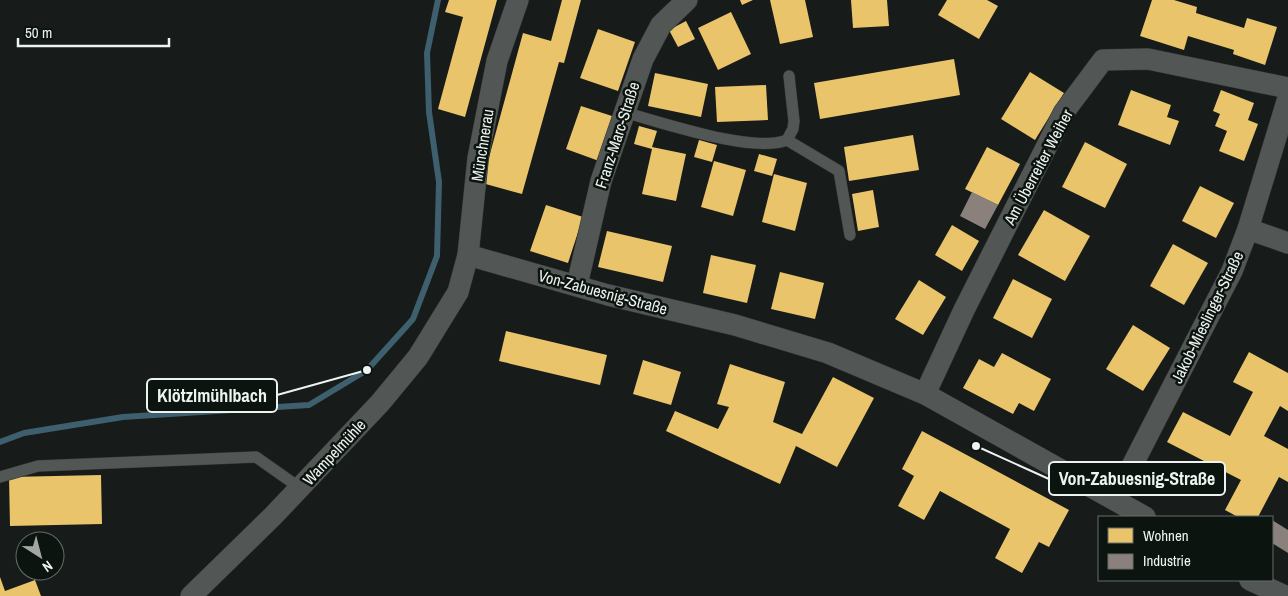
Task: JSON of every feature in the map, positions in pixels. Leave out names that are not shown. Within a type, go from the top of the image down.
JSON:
[{"type":"street","name":"Münchnerau","points":[[458,292],[468,255],[478,158],[497,62],[518,0]]},
{"type":"street","name":"Franz-Marc-Straße","points":[[577,285],[600,181],[643,59],[660,25],[687,0]]},
{"type":"street","name":"Am Überreiter Weiher","points":[[925,394],[964,310],[1064,112],[1103,60],[1148,60],[1288,88]]},
{"type":"street","name":"Jakob-Mieslinger-Straße","points":[[1115,499],[1232,271],[1248,229],[1288,98]]},
{"type":"street","points":[[1248,229],[1288,243]]},
{"type":"street","name":"Von-Zabuesnig-Straße","points":[[468,255],[608,295],[734,325],[828,353],[925,394],[1143,516]]},
{"type":"street","name":"Wampelmühle","points":[[191,596],[300,488],[380,403],[418,358],[458,292]]},
{"type":"street","points":[[1252,581],[1285,596]]},
{"type":"lane","points":[[624,112],[755,145],[778,144],[787,140],[793,129],[794,121],[788,76]]},
{"type":"lane","points":[[787,140],[838,170],[850,235]]},
{"type":"lane","points":[[0,476],[38,466],[256,457],[300,488]]},
{"type":"building: Wohnen","points":[[449,0],[497,0],[465,117],[438,109],[463,17],[445,12]]},
{"type":"building: Wohnen","points":[[562,0],[581,0],[564,63],[559,62],[522,194],[482,183],[523,33],[551,41]]},
{"type":"building: Wohnen","points":[[740,0],[753,0],[742,5]]},
{"type":"building: Wohnen","points":[[770,0],[805,0],[813,37],[780,44]]},
{"type":"building: Wohnen","points":[[851,0],[887,0],[889,26],[853,28]]},
{"type":"building: Wohnen","points":[[947,0],[987,0],[998,6],[979,39],[938,15]]},
{"type":"building: Wohnen","points":[[1152,0],[1174,0],[1197,7],[1196,13],[1244,28],[1247,18],[1277,27],[1265,65],[1233,54],[1234,50],[1188,36],[1184,50],[1140,36]]},
{"type":"building: Wohnen","points":[[731,12],[751,54],[718,70],[698,28]]},
{"type":"building: Wohnen","points":[[686,21],[695,39],[678,47],[669,30]]},
{"type":"building: Wohnen","points":[[598,29],[635,42],[618,91],[580,78]]},
{"type":"building: Wohnen","points":[[954,59],[960,95],[820,119],[814,83]]},
{"type":"building: Wohnen","points":[[1030,72],[1064,93],[1035,140],[1001,119]]},
{"type":"building: Wohnen","points":[[655,73],[708,84],[701,117],[648,106]]},
{"type":"building: Wohnen","points":[[766,85],[768,120],[717,122],[715,87]]},
{"type":"building: Wohnen","points":[[1131,90],[1171,105],[1167,117],[1179,121],[1170,145],[1118,125]]},
{"type":"building: Wohnen","points":[[1221,90],[1254,103],[1248,120],[1258,124],[1244,161],[1219,151],[1227,131],[1215,126],[1220,114],[1213,111]]},
{"type":"building: Wohnen","points":[[581,106],[615,117],[599,161],[566,149]]},
{"type":"building: Wohnen","points":[[639,126],[657,131],[652,147],[686,154],[676,201],[642,194],[652,149],[634,144]]},
{"type":"building: Wohnen","points":[[913,135],[919,170],[849,181],[844,147]]},
{"type":"building: Wohnen","points":[[699,140],[717,145],[712,162],[694,157]]},
{"type":"building: Wohnen","points":[[1085,142],[1127,164],[1105,208],[1062,187]]},
{"type":"building: Wohnen","points":[[987,147],[1020,164],[998,205],[965,189]]},
{"type":"building: Wohnen","points":[[759,154],[777,159],[772,176],[754,171]]},
{"type":"building: Wohnen","points":[[714,161],[746,170],[733,216],[701,207]]},
{"type":"building: Wohnen","points":[[774,174],[807,183],[795,231],[762,222]]},
{"type":"building: Wohnen","points":[[1200,186],[1234,203],[1216,238],[1182,221]]},
{"type":"building: Wohnen","points":[[873,190],[879,227],[858,231],[852,194]]},
{"type":"building: Wohnen","points":[[546,205],[583,217],[568,263],[530,251]]},
{"type":"building: Wohnen","points":[[1044,210],[1090,236],[1065,281],[1018,255]]},
{"type":"building: Wohnen","points":[[952,225],[979,241],[962,271],[935,255]]},
{"type":"building: Wohnen","points":[[607,231],[672,246],[663,282],[598,267]]},
{"type":"building: Wohnen","points":[[1173,244],[1208,263],[1184,305],[1150,286]]},
{"type":"building: Wohnen","points":[[711,255],[756,265],[747,303],[703,293]]},
{"type":"building: Wohnen","points":[[780,272],[824,283],[815,319],[771,309]]},
{"type":"building: Wohnen","points":[[1013,279],[1052,299],[1032,338],[993,318]]},
{"type":"building: Wohnen","points":[[919,280],[946,297],[923,335],[895,319]]},
{"type":"building: Wohnen","points":[[1133,325],[1170,348],[1143,391],[1106,369]]},
{"type":"building: Wohnen","points":[[506,331],[607,355],[600,385],[499,361]]},
{"type":"building: Wohnen","points":[[1249,352],[1288,373],[1288,411],[1280,406],[1264,436],[1288,449],[1288,482],[1279,477],[1259,516],[1236,516],[1225,510],[1241,480],[1167,442],[1183,412],[1230,436],[1253,392],[1233,382]]},
{"type":"building: Wohnen","points":[[1002,353],[1051,379],[1034,411],[1019,403],[1013,414],[963,388],[979,359],[994,367]]},
{"type":"building: Wohnen","points":[[643,360],[681,372],[671,405],[633,394]]},
{"type":"building: Wohnen","points":[[730,364],[785,382],[773,422],[802,434],[833,377],[874,398],[837,467],[796,446],[780,484],[666,431],[675,411],[718,429],[729,407],[717,404]]},
{"type":"building: Wohnen","points":[[922,431],[1069,510],[1049,547],[1039,542],[1022,573],[995,558],[1010,529],[940,491],[924,520],[898,506],[914,476],[902,469]]},
{"type":"building: Wohnen","points":[[101,475],[102,524],[10,526],[9,477]]},
{"type":"building: Wohnen","points":[[0,577],[5,591],[35,581],[41,596],[0,596]]},
{"type":"building: Industrie","points":[[972,192],[998,205],[985,229],[960,216]]},
{"type":"building: Industrie","points":[[1273,521],[1288,530],[1288,553],[1273,544]]},
{"type":"waterway","points":[[0,442],[24,433],[123,417],[309,405],[367,370],[413,319],[437,256],[439,182],[429,112],[427,53],[438,0]]},
{"type":"place","name":"Klötzlmühlbach","points":[[367,370]]},
{"type":"place","name":"Von-Zabuesnig-Straße","points":[[976,446]]}]
